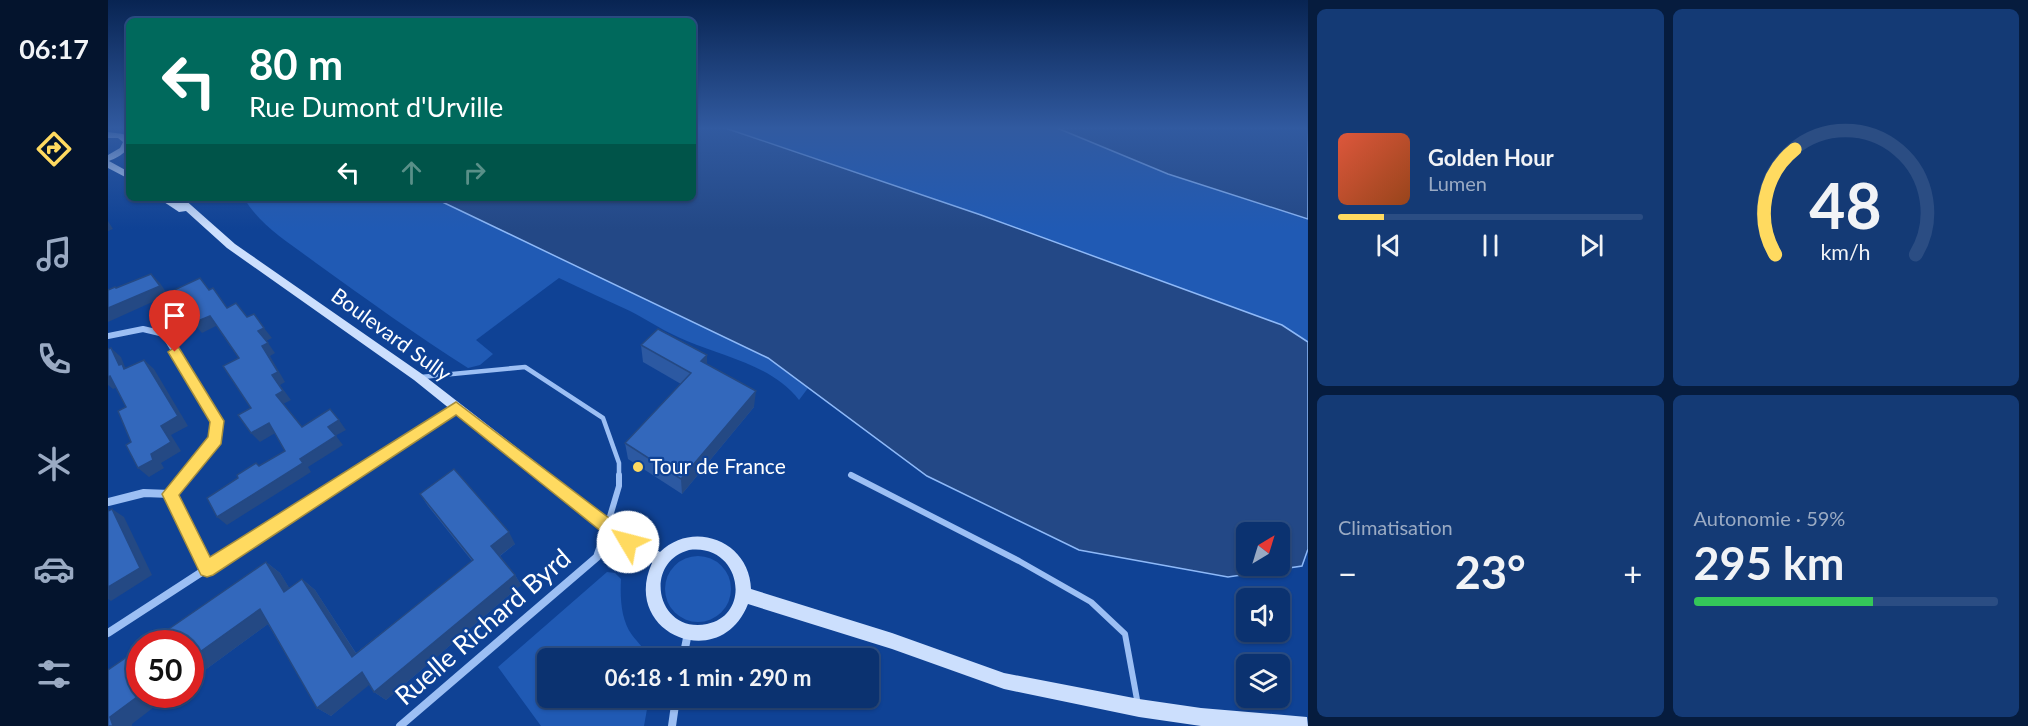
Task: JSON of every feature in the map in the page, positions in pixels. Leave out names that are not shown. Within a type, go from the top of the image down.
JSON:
[{"type":"main road","points":[[108,164],[126,174]]},
{"type":"main road","name":"Boulevard Sully","points":[[168,201],[211,229]]},
{"type":"main road","name":"Boulevard Sully","points":[[180,201],[231,246],[418,377],[608,527],[661,561]]},
{"type":"main road","points":[[701,542],[729,553],[739,565],[744,580],[744,595],[739,609],[730,621],[718,629],[703,633],[688,632],[674,626],[662,616],[655,603],[652,589],[654,574],[661,561],[672,551],[686,544],[701,542]]},
{"type":"main road","points":[[744,595],[892,641],[1004,681],[1139,708],[1201,717],[1307,726]]},
{"type":"street","points":[[108,336],[143,329],[164,334],[217,421],[216,439],[170,494]]},
{"type":"street","points":[[108,633],[456,407]]},
{"type":"street","points":[[108,502],[144,493],[170,494]]},
{"type":"street","points":[[170,494],[207,569]]},
{"type":"street","name":"Ruelle Richard Byrd","points":[[400,726],[597,557],[608,527]]},
{"type":"street","points":[[685,648],[688,632]]},
{"type":"street","points":[[672,726],[675,708]]},
{"type":"lane","points":[[418,377],[525,367],[603,418],[619,463],[619,486],[608,527]]},
{"type":"lane","points":[[851,475],[1019,561],[1091,602],[1125,634],[1139,708]]},
{"type":"shaded area","points":[[696,162],[825,162],[981,215],[1282,325],[1308,342],[1308,549],[1302,566],[1290,568],[1290,522],[1236,522],[1236,576],[1228,577],[1079,550],[927,476],[768,358],[440,201],[696,201]]},
{"type":"shaded area","points":[[825,162],[1139,162],[1168,174],[1308,219],[1308,342],[1282,325],[981,215]]},
{"type":"shaded area","points":[[1139,162],[1308,162],[1308,219],[1168,174]]},
{"type":"shaded area","points":[[246,201],[440,201],[768,358],[808,388],[799,400],[788,388],[762,371],[680,338],[630,311],[559,278],[476,340],[493,354],[480,365],[468,368],[391,317],[287,242],[250,208]]},
{"type":"shaded area","points":[[698,556],[711,558],[726,571],[731,589],[729,602],[716,617],[698,622],[685,620],[670,607],[665,589],[667,576],[680,561]]},
{"type":"shaded area","points":[[607,572],[615,573],[621,579],[623,616],[628,629],[643,648],[537,648],[537,708],[647,708],[644,726],[541,726],[498,667]]},
{"type":"building","points":[[151,274],[160,286],[108,308],[108,290]]},
{"type":"building","points":[[200,278],[209,290],[213,288],[227,308],[236,303],[247,317],[254,314],[264,328],[258,331],[268,343],[262,346],[278,372],[272,375],[283,391],[276,395],[302,427],[330,409],[339,420],[328,427],[336,436],[300,459],[303,463],[217,517],[207,498],[256,463],[259,466],[285,451],[269,423],[251,433],[238,415],[251,408],[223,366],[239,358],[210,316],[193,323],[172,291]]},
{"type":"building","points":[[658,329],[707,355],[701,361],[756,391],[681,479],[625,443],[691,373],[641,345]]},
{"type":"building","points":[[111,348],[119,365],[122,364],[124,369],[144,360],[178,416],[161,426],[171,442],[151,454],[153,460],[138,468],[126,445],[131,442],[118,411],[126,407],[110,376],[108,377],[108,349]]},
{"type":"building","points":[[454,469],[509,532],[491,546],[515,575],[374,692],[362,672],[317,708],[260,609],[204,649],[204,630],[167,630],[266,562],[284,592],[302,579],[352,657],[473,560],[420,494]]},
{"type":"building","points":[[112,509],[140,568],[108,587],[108,511]]},
{"type":"building","points":[[126,658],[126,705],[110,717],[113,726],[108,726],[108,670]]},
{"type":"place","name":"Tour de France","points":[[638,467]]},
{"type":"route","points":[[175,352],[217,421],[216,439],[170,494],[207,569],[456,407],[628,542]]}]
